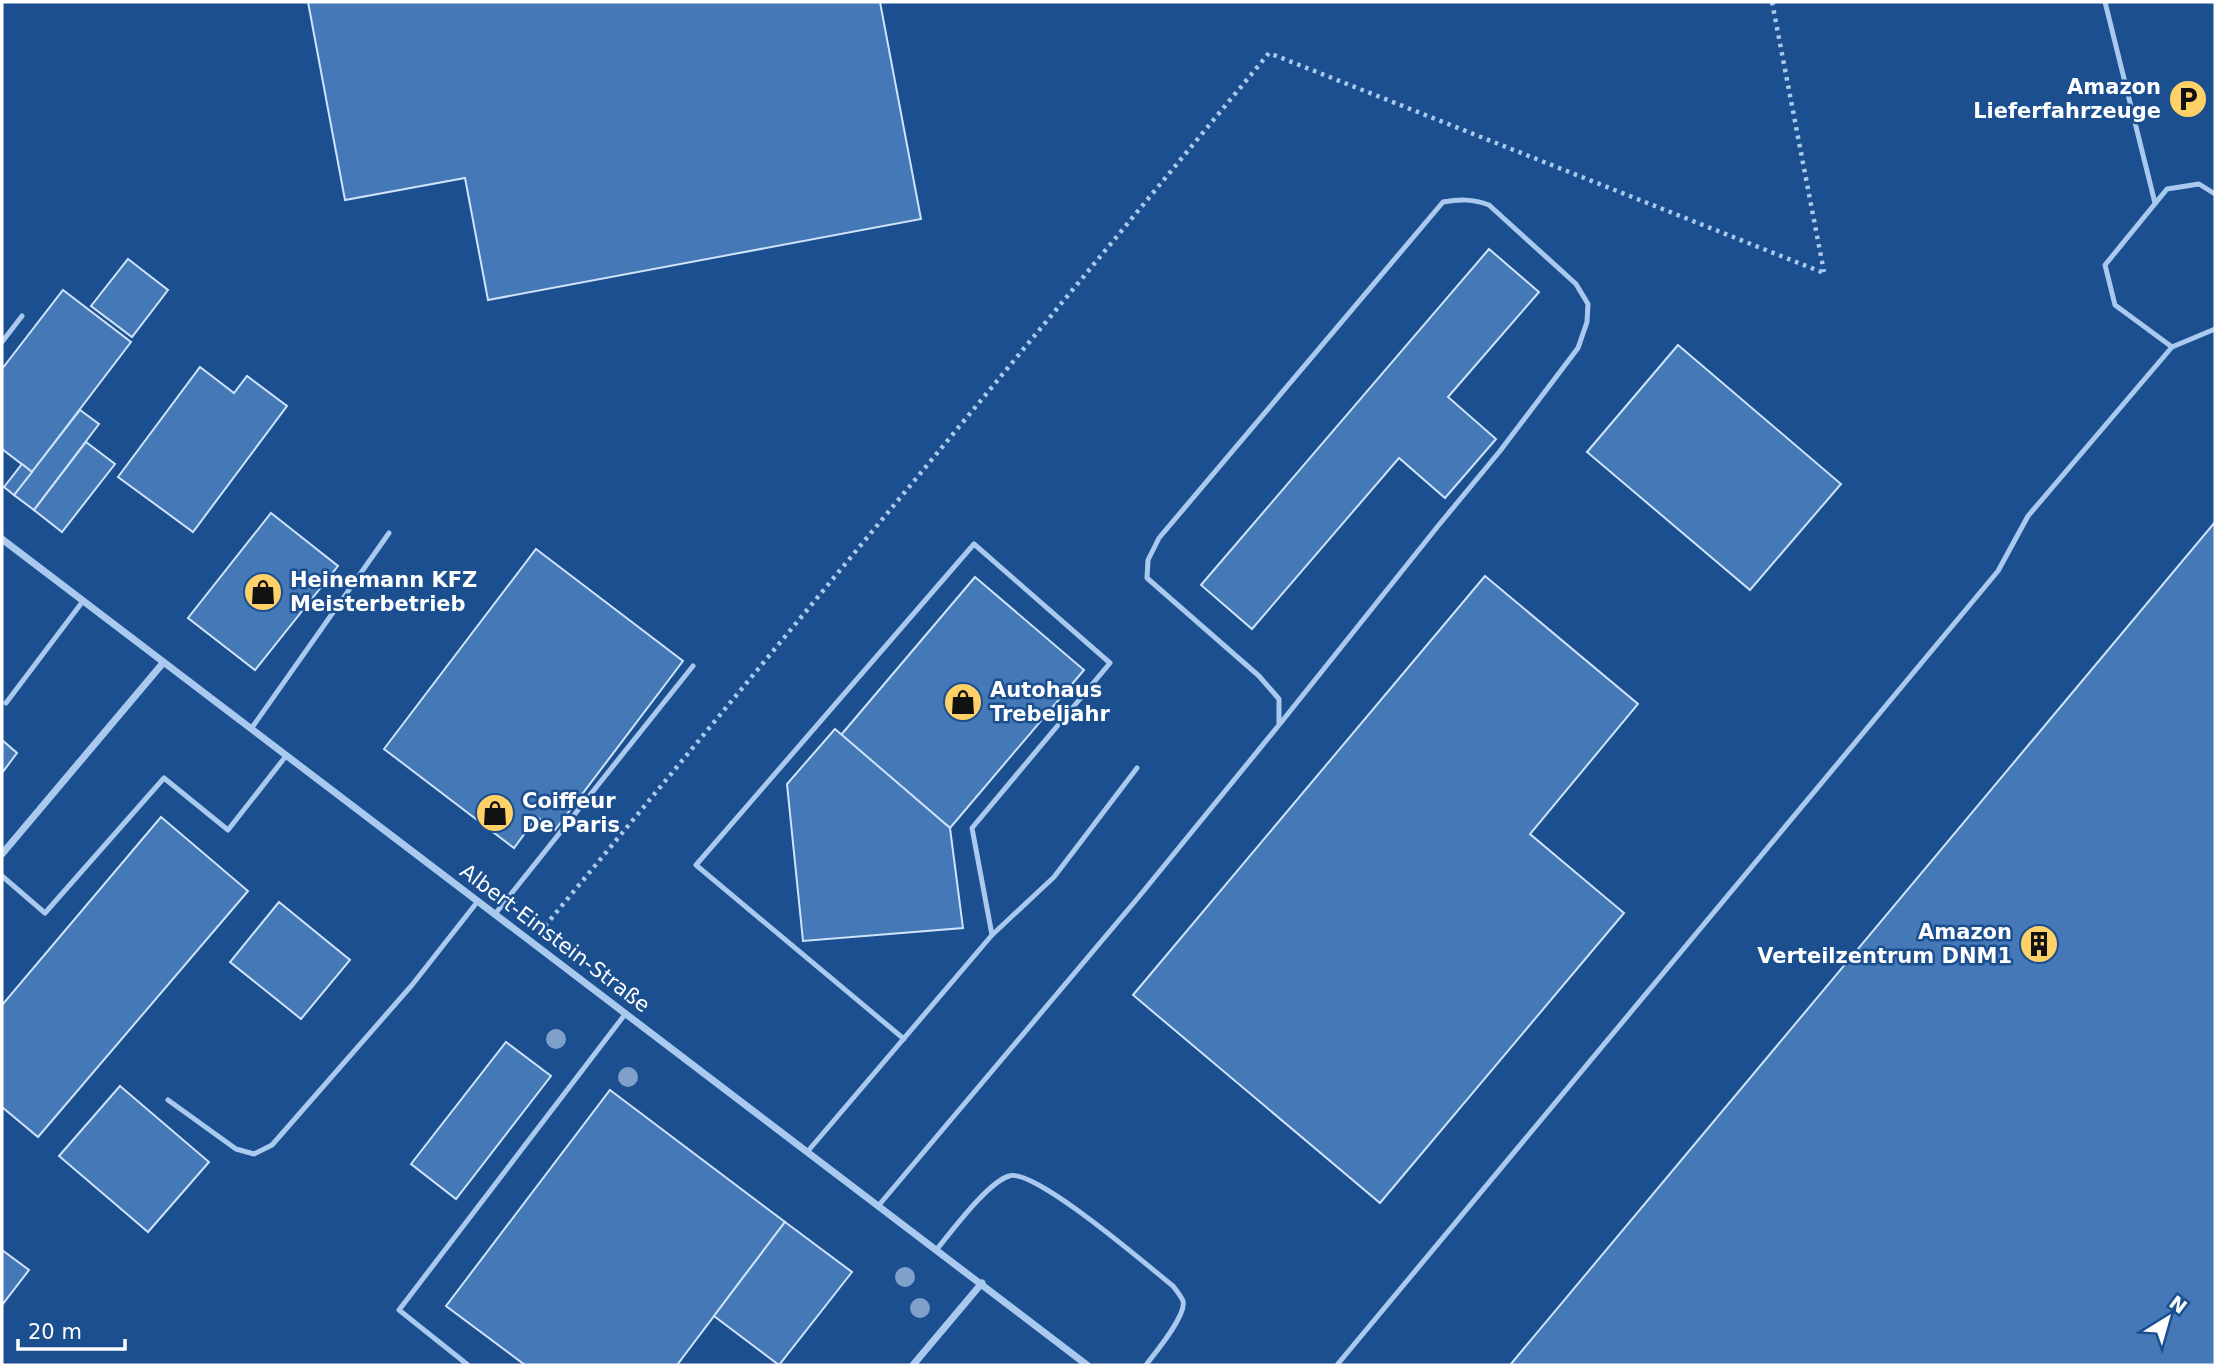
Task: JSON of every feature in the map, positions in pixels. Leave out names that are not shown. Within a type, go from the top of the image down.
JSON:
[{"type":"street","name":"Albert-Einstein-Straße","points":[[2,539],[1087,1365]]},
{"type":"street","points":[[2,854],[163,663]]},
{"type":"street","points":[[913,1365],[982,1283]]},
{"type":"lane","points":[[2105,2],[2155,203]]},
{"type":"lane","points":[[2172,347],[2115,305],[2105,265],[2167,189],[2199,184],[2215,194]]},
{"type":"lane","points":[[879,1205],[1137,899],[1279,725],[1500,451],[1578,348],[1587,323],[1588,304],[1576,284],[1489,205],[1475,200],[1456,199],[1443,202],[1159,538],[1148,560],[1147,578],[1259,676],[1279,699],[1279,725]]},
{"type":"lane","points":[[2,342],[22,316]]},
{"type":"lane","points":[[1337,1365],[1998,571],[2028,516],[2172,347],[2215,328]]},
{"type":"lane","points":[[251,730],[389,533]]},
{"type":"lane","points":[[904,1039],[696,865],[974,544],[1110,663],[972,828],[992,935]]},
{"type":"lane","points":[[6,703],[83,601]]},
{"type":"lane","points":[[495,914],[693,666]]},
{"type":"lane","points":[[2,876],[45,913],[164,778],[228,830],[286,756]]},
{"type":"lane","points":[[808,1152],[992,935],[1054,877],[1137,768]]},
{"type":"lane","points":[[168,1100],[236,1149],[254,1154],[272,1145],[412,985],[478,901]]},
{"type":"lane","points":[[468,1365],[399,1310],[626,1013]]},
{"type":"lane","points":[[937,1249],[980,1197],[1009,1175],[1024,1176],[1049,1189],[1173,1286],[1183,1301],[1182,1311],[1174,1327],[1146,1365]]},
{"type":"path","points":[[532,942],[1269,53],[1824,273],[1772,2]]},
{"type":"building","points":[[308,2],[880,2],[921,219],[488,300],[465,178],[345,200]]},
{"type":"building","points":[[1489,249],[1539,292],[1448,397],[1496,439],[1445,498],[1399,458],[1252,629],[1201,585]]},
{"type":"building","points":[[128,259],[168,290],[132,337],[91,306]]},
{"type":"building","points":[[63,290],[131,342],[32,472],[2,449],[2,369]]},
{"type":"building","points":[[1678,345],[1841,484],[1750,590],[1587,452]]},
{"type":"building","points":[[200,367],[234,393],[247,376],[287,406],[193,532],[118,477]]},
{"type":"building","points":[[80,410],[99,424],[34,510],[14,495]]},
{"type":"building","points":[[86,442],[115,464],[62,532],[34,510]]},
{"type":"building","points":[[22,464],[32,472],[14,495],[4,487]]},
{"type":"building","name":"Heinemann KFZ Meisterbetrieb","points":[[271,513],[338,566],[255,670],[188,618]]},
{"type":"building","name":"Amazon Verteilzentrum DNM1","points":[[2215,522],[2215,1365],[1510,1365]]},
{"type":"building","points":[[536,549],[683,661],[555,830],[537,817],[514,848],[384,749]]},
{"type":"building","points":[[1485,576],[1638,704],[1530,834],[1624,913],[1380,1203],[1133,995]]},
{"type":"building","name":"Autohaus Trebeljahr","points":[[975,577],[1084,670],[950,828],[841,735]]},
{"type":"building","points":[[835,729],[950,828],[963,928],[803,941],[787,784]]},
{"type":"building","points":[[2,740],[17,753],[2,773]]},
{"type":"building","points":[[161,817],[248,891],[38,1137],[2,1107],[2,1005]]},
{"type":"building","points":[[279,902],[350,960],[301,1019],[230,962]]},
{"type":"building","points":[[506,1042],[551,1076],[456,1199],[411,1164]]},
{"type":"building","points":[[120,1086],[209,1162],[148,1232],[59,1156]]},
{"type":"building","points":[[610,1090],[785,1222],[677,1365],[525,1365],[446,1306]]},
{"type":"building","points":[[785,1222],[852,1272],[779,1365],[714,1316]]},
{"type":"building","points":[[2,1250],[29,1270],[2,1305]]},
{"type":"place","name":"Amazon Lieferfahrzeuge","points":[[2188,99]]},
{"type":"place","name":"Heinemann KFZ Meisterbetrieb","points":[[263,592]]},
{"type":"place","name":"Autohaus Trebeljahr","points":[[963,702]]},
{"type":"place","name":"Coiffeur De Paris","points":[[495,813]]},
{"type":"place","name":"Amazon Verteilzentrum DNM1","points":[[2039,944]]}]
